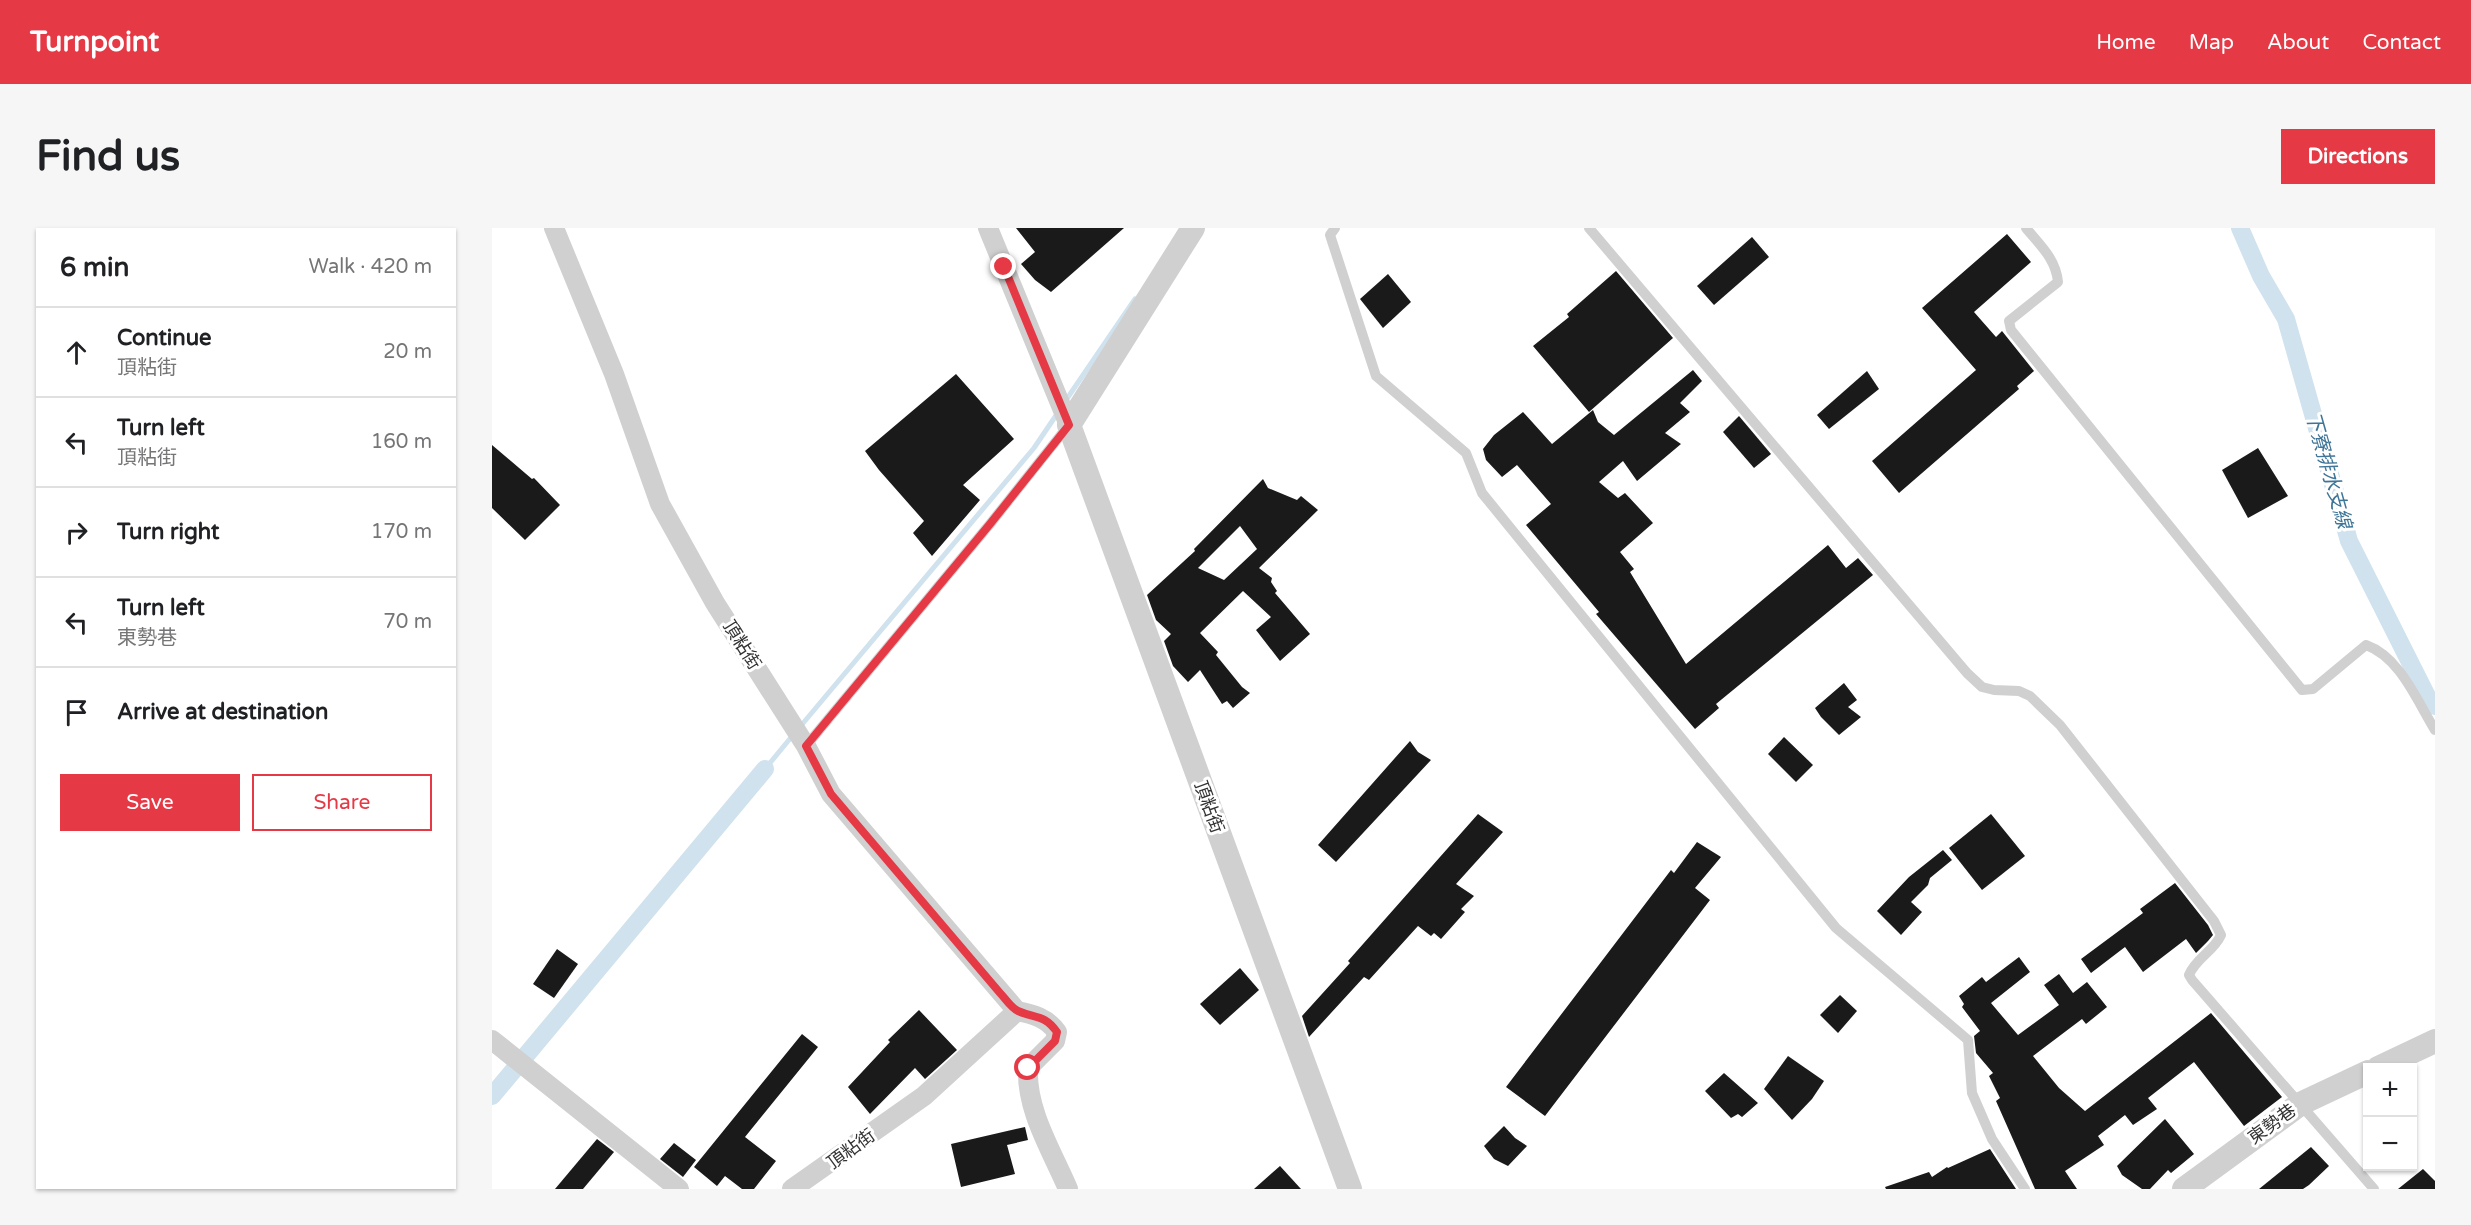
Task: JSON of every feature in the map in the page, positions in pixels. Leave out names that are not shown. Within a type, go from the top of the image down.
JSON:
[{"type":"street","name":"頂粘街","points":[[554,228],[614,374],[660,504],[715,603],[806,746],[831,794],[1017,1011],[924,1096],[792,1189]]},
{"type":"street","points":[[988,228],[1069,425]]},
{"type":"street","points":[[1069,425],[1193,228]]},
{"type":"street","name":"頂粘街","points":[[1069,425],[1350,1189]]},
{"type":"street","points":[[1017,1011],[1051,1023],[1057,1032],[1055,1041],[1028,1068],[1027,1087],[1031,1104],[1068,1189]]},
{"type":"street","points":[[492,1040],[679,1189]]},
{"type":"street","points":[[2389,1063],[2435,1041]]},
{"type":"street","name":"東勢巷","points":[[2184,1189],[2300,1104],[2363,1074]]},
{"type":"lane","points":[[1335,228],[1330,235],[1376,376],[1466,453],[1482,493],[1836,928],[1968,1040],[1972,1093],[1992,1139],[2025,1189]]},
{"type":"lane","points":[[1588,228],[1967,673],[1982,687],[2019,691],[2030,696],[2060,725],[2214,921],[2221,935],[2193,966],[2189,975],[2192,980],[2374,1189]]},
{"type":"lane","points":[[2026,228],[2048,253],[2057,269],[2058,282],[2009,321],[2011,330],[2302,690],[2313,688],[2366,645],[2378,649],[2396,666],[2435,730]]},
{"type":"lane","points":[[806,746],[1069,425]]},
{"type":"building","points":[[1016,228],[1124,228],[1051,292],[1035,280],[1021,264],[1035,252]]},
{"type":"building","points":[[2007,234],[2031,262],[1974,312],[1996,337],[2002,331],[2034,371],[2017,386],[2019,389],[1899,493],[1872,461],[1976,370],[1922,308]]},
{"type":"building","points":[[1752,237],[1769,257],[1714,305],[1697,286]]},
{"type":"building","points":[[1616,271],[1673,338],[1589,412],[1533,346],[1569,317],[1567,314]]},
{"type":"building","points":[[1388,274],[1411,302],[1383,328],[1360,299]]},
{"type":"building","points":[[1693,370],[1702,381],[1680,403],[1690,412],[1665,433],[1681,444],[1637,481],[1623,461],[1599,482],[1618,498],[1625,493],[1653,523],[1620,552],[1634,569],[1630,572],[1686,664],[1828,545],[1846,568],[1858,558],[1873,575],[1716,704],[1719,708],[1695,729],[1596,614],[1599,612],[1526,525],[1551,504],[1517,465],[1502,477],[1486,460],[1483,449],[1494,435],[1523,412],[1552,444],[1593,410],[1598,422],[1614,435]]},
{"type":"building","points":[[1867,371],[1879,389],[1829,429],[1817,415]]},
{"type":"building","points":[[956,374],[1014,439],[963,485],[980,500],[932,556],[913,533],[924,521],[865,451]]},
{"type":"building","points":[[1739,416],[1771,454],[1754,468],[1723,432]]},
{"type":"building","points":[[492,445],[532,479],[534,478],[560,505],[525,540],[492,508]]},
{"type":"building","points":[[2258,448],[2288,496],[2248,518],[2222,470]]},
{"type":"building","points":[[1263,479],[1268,488],[1297,500],[1301,496],[1318,510],[1259,568],[1272,578],[1271,582],[1277,591],[1275,593],[1310,634],[1280,661],[1256,630],[1271,617],[1243,591],[1200,633],[1218,652],[1216,655],[1242,687],[1250,693],[1233,708],[1227,701],[1222,704],[1200,670],[1188,682],[1173,666],[1164,641],[1171,634],[1156,620],[1147,595],[1195,551],[1194,549]],"holes":[[[1240,526],[1257,549],[1224,580],[1198,568]]]},
{"type":"building","points":[[1844,683],[1857,700],[1848,707],[1861,717],[1839,735],[1815,708]]},
{"type":"building","points":[[1784,737],[1813,765],[1796,782],[1768,754]]},
{"type":"building","points":[[1410,741],[1418,752],[1431,760],[1336,862],[1318,845]]},
{"type":"building","points":[[1478,814],[1503,832],[1456,884],[1474,896],[1461,909],[1465,912],[1441,939],[1434,933],[1431,936],[1418,926],[1369,980],[1364,977],[1309,1037],[1302,1016]]},
{"type":"building","points":[[1991,814],[2025,856],[1982,890],[1949,848]]},
{"type":"building","points":[[1697,842],[1721,857],[1695,888],[1710,900],[1545,1116],[1506,1087],[1671,870],[1674,873]]},
{"type":"building","points":[[1943,850],[1952,860],[1930,878],[1928,885],[1911,902],[1922,912],[1901,935],[1877,911],[1909,877]]},
{"type":"building","points":[[2175,883],[2208,925],[2213,935],[2208,941],[2196,953],[2186,939],[2143,972],[2125,947],[2091,973],[2081,959],[2143,913],[2140,909]]},
{"type":"building","points":[[557,949],[578,964],[554,998],[533,984]]},
{"type":"building","points":[[2019,957],[2030,972],[1991,1003],[2018,1035],[2059,1005],[2044,985],[2059,974],[2073,993],[2087,982],[2107,1007],[2086,1024],[2082,1019],[2033,1056],[2059,1088],[2085,1111],[2211,1013],[2282,1097],[2244,1126],[2194,1062],[2148,1098],[2157,1109],[2133,1125],[2125,1115],[2098,1136],[2104,1145],[2065,1171],[2077,1189],[2035,1189],[1996,1101],[2000,1098],[1989,1076],[1993,1073],[1976,1053],[1974,1036],[1980,1031],[1962,1007],[1964,1004],[1959,996],[1982,977],[1986,982]]},
{"type":"building","points":[[1240,968],[1259,990],[1220,1025],[1200,1004]]},
{"type":"building","points":[[1840,995],[1857,1011],[1838,1033],[1820,1015]]},
{"type":"building","points":[[919,1010],[957,1050],[925,1079],[915,1068],[870,1114],[848,1087],[890,1042],[888,1040]]},
{"type":"building","points":[[802,1034],[818,1047],[745,1137],[776,1161],[754,1189],[742,1189],[725,1176],[717,1186],[694,1167]]},
{"type":"building","points":[[1788,1056],[1824,1081],[1812,1099],[1792,1120],[1764,1089]]},
{"type":"building","points":[[1724,1073],[1758,1103],[1742,1117],[1738,1114],[1731,1118],[1705,1091]]},
{"type":"building","points":[[2165,1119],[2194,1154],[2171,1173],[2168,1170],[2150,1189],[2142,1189],[2122,1175],[2117,1166]]},
{"type":"building","points":[[1504,1126],[1515,1138],[1527,1146],[1508,1166],[1494,1159],[1484,1146]]},
{"type":"building","points":[[1025,1127],[1028,1140],[1007,1145],[1015,1174],[961,1187],[951,1144]]},
{"type":"building","points":[[597,1139],[614,1152],[583,1189],[555,1189]]},
{"type":"building","points":[[674,1143],[696,1160],[683,1177],[660,1159]]},
{"type":"building","points":[[2311,1147],[2329,1166],[2309,1185],[2303,1189],[2259,1189]]},
{"type":"building","points":[[1990,1149],[2016,1189],[1886,1189],[1885,1187],[1929,1172],[1932,1177],[1947,1167]]},
{"type":"building","points":[[1280,1166],[1301,1189],[1254,1189]]},
{"type":"building","points":[[2423,1169],[2435,1181],[2435,1189],[2398,1189]]},
{"type":"waterway","name":"下寮排水支線","points":[[2240,228],[2261,276],[2286,319],[2349,541],[2428,698],[2435,706]]},
{"type":"waterway","points":[[1064,403],[1135,299]]},
{"type":"waterway","points":[[799,728],[1034,448],[1059,411]]},
{"type":"waterway","points":[[765,769],[793,735]]},
{"type":"waterway","points":[[492,1096],[765,769]]},
{"type":"route","points":[[1004,267],[1069,425],[806,746],[831,794],[1000,993],[1017,1011],[1034,1014],[1051,1023],[1057,1032],[1055,1041],[1028,1068]]}]
